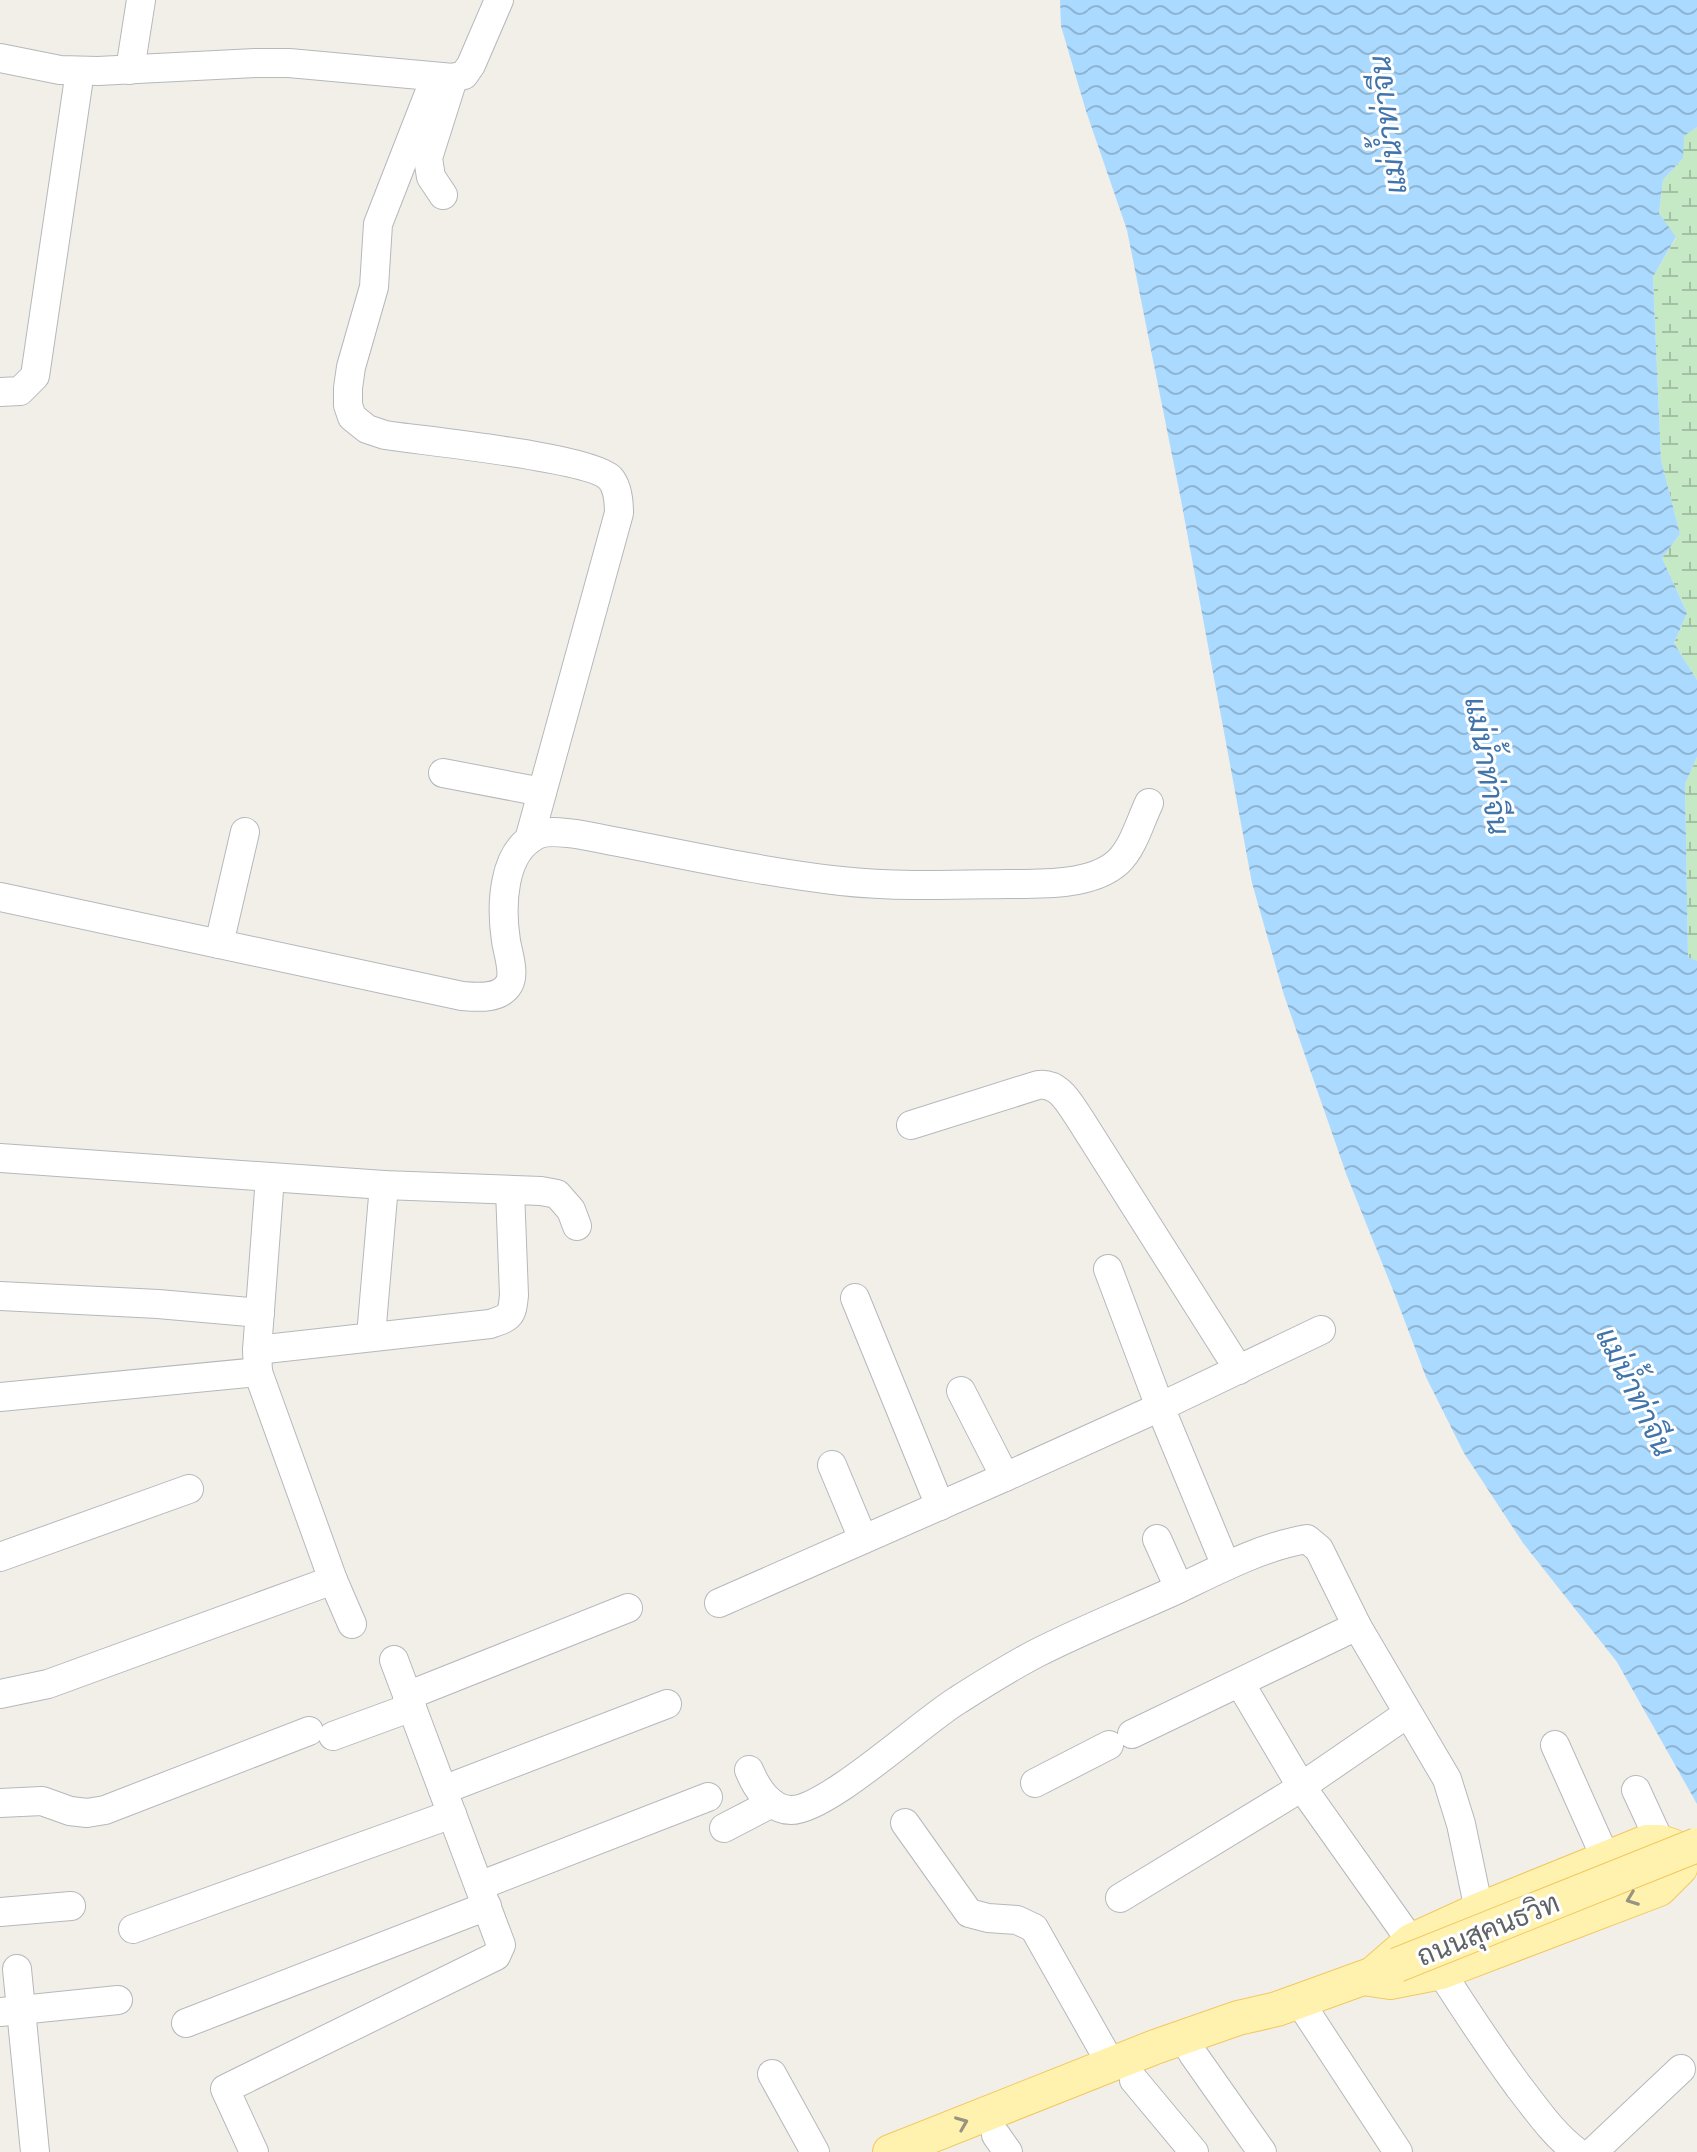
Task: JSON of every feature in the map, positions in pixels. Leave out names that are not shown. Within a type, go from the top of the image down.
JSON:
[{"type":"main road","points":[[1647,1842],[1672,1846],[1680,1868],[1659,1889],[1441,1972],[1390,1982],[1386,1965],[1479,1910],[1647,1842]]},
{"type":"main road","name":"ถนนสุคนธวิท","points":[[890,2152],[1188,2046],[1241,2034],[1288,2005],[1697,1845]]},
{"type":"main road","name":"ถนนสุคนธวิท","points":[[955,2152],[1002,2143],[1122,2072]]},
{"type":"street","points":[[130,70],[141,0]]},
{"type":"street","points":[[0,58],[80,71],[289,63],[444,78],[464,75],[499,0]]},
{"type":"street","points":[[0,392],[20,391],[35,376],[80,71]]},
{"type":"street","points":[[443,195],[431,177],[428,158],[444,78]]},
{"type":"street","points":[[444,78],[378,224],[374,287],[351,367],[348,405],[352,417],[367,429],[385,435],[560,460],[592,468],[610,479],[618,496],[619,513],[529,840]]},
{"type":"street","points":[[443,773],[542,792]]},
{"type":"street","points":[[0,897],[462,996],[484,997],[501,992],[509,984],[511,971],[502,915],[504,892],[518,852],[538,834],[576,834],[844,881],[960,885],[1054,883],[1091,877],[1117,863],[1129,848],[1149,803]]},
{"type":"street","points":[[219,944],[245,832]]},
{"type":"street","points":[[911,1125],[1038,1085],[1048,1083],[1058,1090],[1080,1119],[1239,1370]]},
{"type":"street","points":[[0,1158],[384,1185],[541,1191],[557,1194],[571,1210],[577,1226]]},
{"type":"street","points":[[270,1177],[257,1361],[333,1580],[352,1624]]},
{"type":"street","points":[[371,1336],[384,1185]]},
{"type":"street","points":[[0,1397],[257,1361],[371,1336],[490,1324],[506,1318],[512,1312],[514,1295],[510,1190]]},
{"type":"street","points":[[1108,1269],[1160,1407],[1226,1566]]},
{"type":"street","points":[[0,1296],[260,1313]]},
{"type":"street","points":[[855,1298],[940,1506]]},
{"type":"street","points":[[719,1603],[1160,1407],[1321,1330]]},
{"type":"street","points":[[961,1391],[1005,1477]]},
{"type":"street","points":[[832,1465],[863,1539]]},
{"type":"street","points":[[0,1557],[189,1489]]},
{"type":"street","points":[[1157,1539],[1179,1588]]},
{"type":"street","points":[[749,1770],[756,1785],[772,1803],[790,1811],[801,1808],[835,1792],[955,1701],[1036,1654],[1226,1566],[1290,1542],[1307,1539],[1319,1549],[1357,1626],[1447,1779],[1461,1824],[1479,1910]]},
{"type":"street","points":[[0,1694],[48,1684],[333,1580]]},
{"type":"street","points":[[0,1803],[42,1801],[70,1811],[87,1813],[105,1810],[410,1701],[628,1608]]},
{"type":"street","points":[[1035,1783],[1357,1626]]},
{"type":"street","points":[[254,2152],[225,2089],[496,1956],[501,1945],[394,1660]]},
{"type":"street","points":[[1240,1683],[1301,1786],[1386,1965]]},
{"type":"street","points":[[133,1929],[448,1802],[667,1704]]},
{"type":"street","points":[[1120,1898],[1301,1786],[1407,1714]]},
{"type":"street","points":[[1555,1745],[1606,1859]]},
{"type":"street","points":[[1636,1790],[1660,1842]]},
{"type":"street","points":[[186,2023],[708,1797]]},
{"type":"street","points":[[724,1828],[772,1803]]},
{"type":"street","points":[[905,1823],[969,1913],[1017,1920],[1034,1928],[1122,2072],[1194,2152]]},
{"type":"street","points":[[0,1912],[71,1906]]},
{"type":"street","points":[[17,1969],[11,2011],[35,2152]]},
{"type":"street","points":[[1441,1972],[1482,2038],[1560,2139],[1577,2152]]},
{"type":"street","points":[[11,2011],[118,2000]]},
{"type":"street","points":[[1288,2005],[1398,2152]]},
{"type":"street","points":[[1188,2046],[1262,2152]]},
{"type":"street","points":[[1593,2152],[1681,2069]]},
{"type":"street","points":[[772,2074],[815,2152]]},
{"type":"green space","points":[[1697,127],[1697,680],[1674,643],[1687,613],[1662,558],[1680,534],[1661,460],[1653,277],[1676,238],[1659,213],[1663,180],[1683,158],[1683,136]]},
{"type":"green space","points":[[1697,757],[1697,961],[1688,958],[1685,784]]},
{"type":"water","name":"แม่น้ำท่าจีน","points":[[1060,0],[1697,0],[1697,127],[1684,136],[1683,158],[1663,180],[1659,213],[1676,237],[1653,277],[1661,460],[1680,534],[1662,558],[1687,613],[1674,643],[1697,680],[1697,757],[1685,784],[1688,957],[1697,961],[1697,1804],[1617,1662],[1523,1543],[1464,1453],[1426,1377],[1347,1176],[1284,995],[1252,883],[1127,230],[1061,26]]}]
